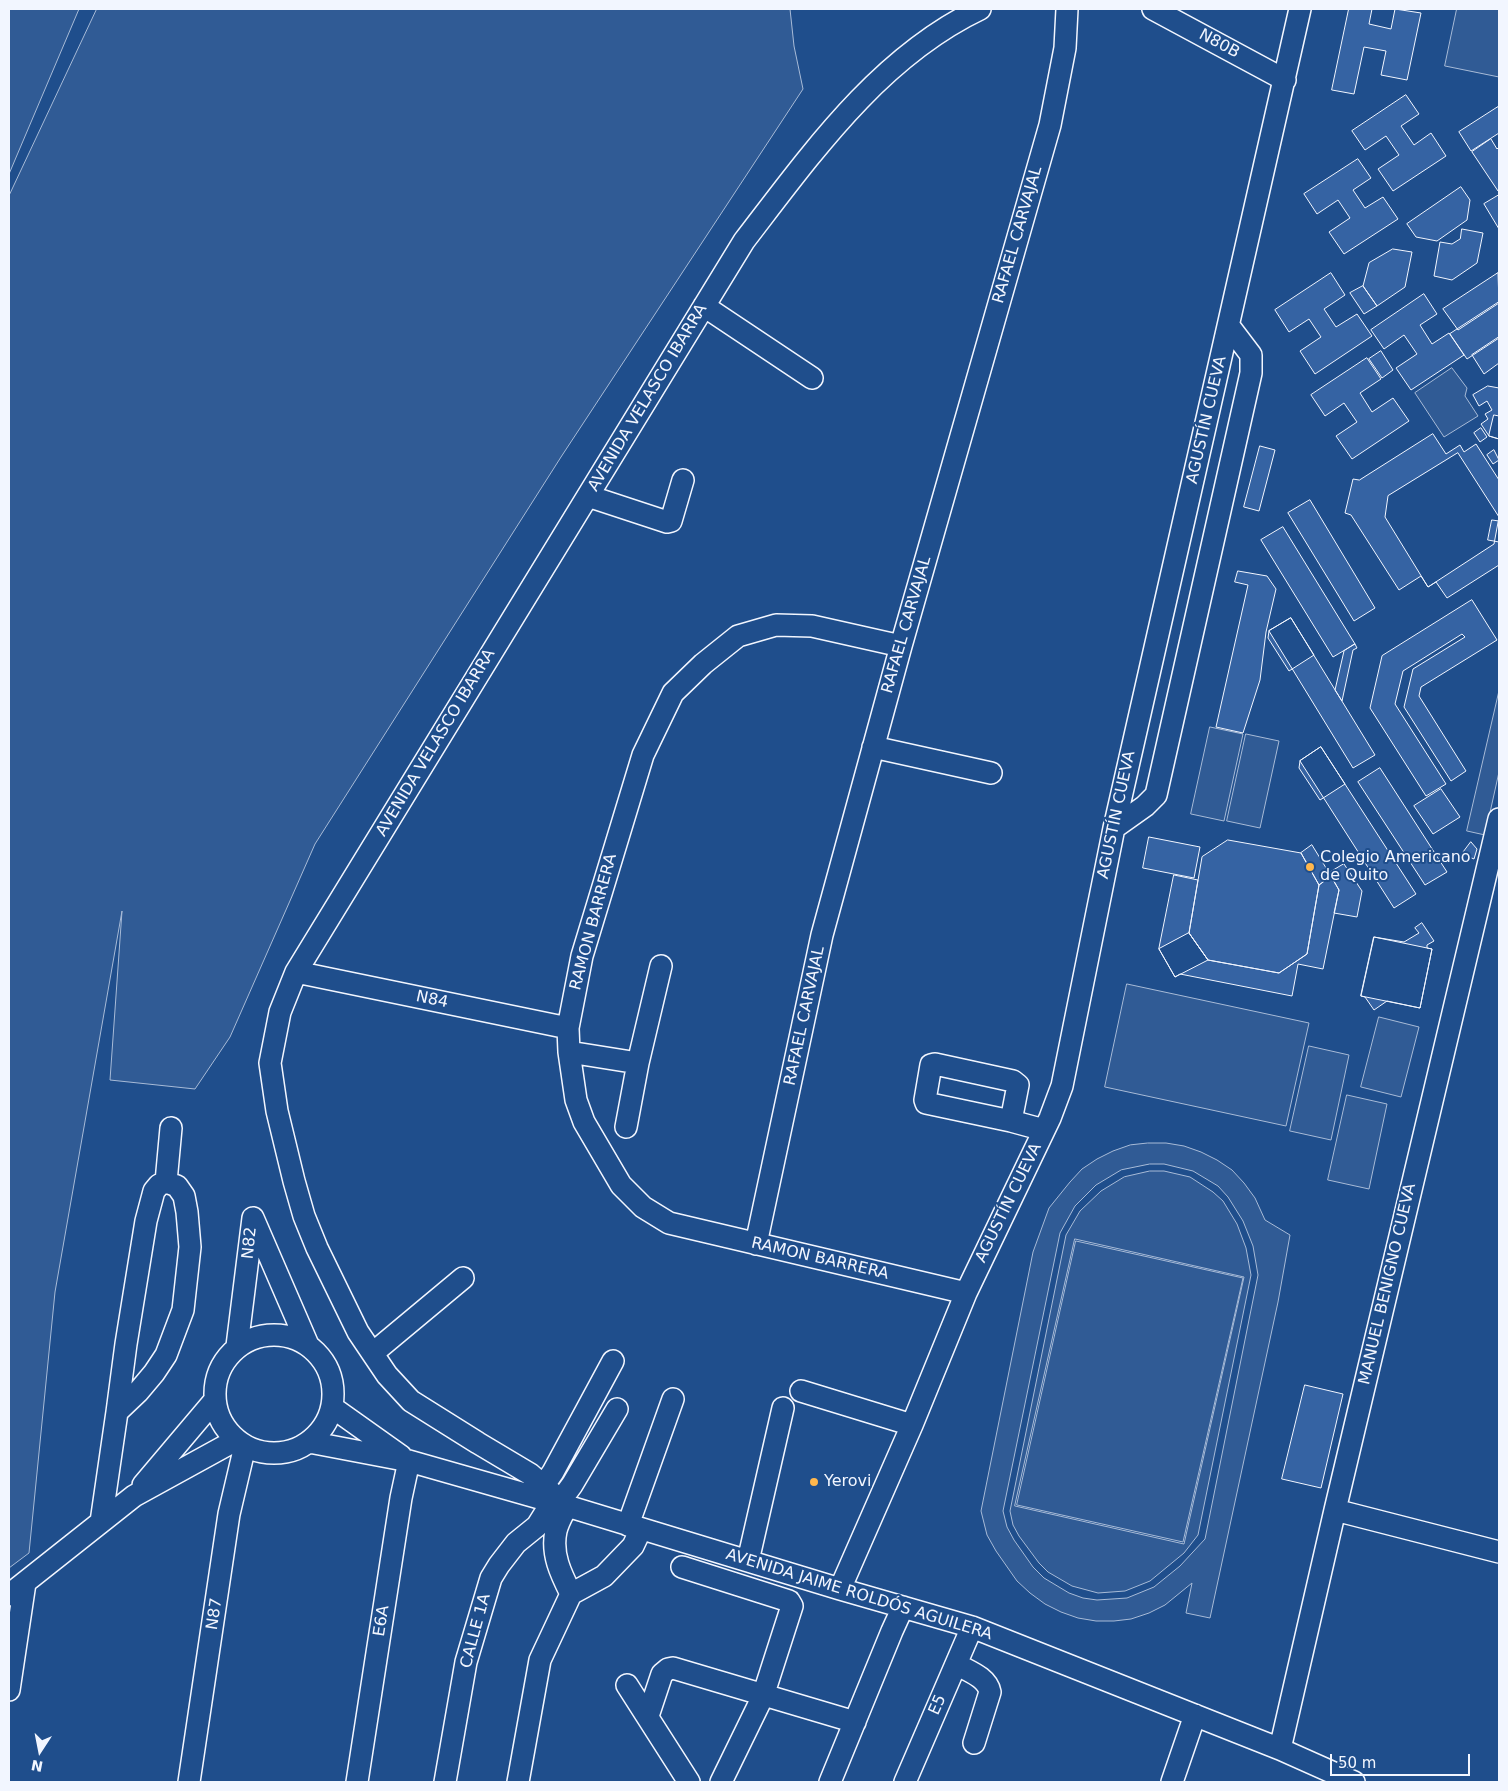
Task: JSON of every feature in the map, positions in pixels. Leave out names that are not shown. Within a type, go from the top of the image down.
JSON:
[{"type":"street","name":"AVENIDA VELASCO IBARRA","points":[[556,1498],[530,1474],[478,1444],[411,1401],[387,1375],[358,1332],[317,1248],[307,1224],[294,1181],[277,1111],[270,1063],[280,1012],[296,972],[744,241],[826,135],[875,84],[933,36],[959,19],[980,9]]},
{"type":"street","name":"RAFAEL CARVAJAL","points":[[756,1244],[822,935],[901,646],[1050,125],[1065,48],[1067,9]]},
{"type":"street","name":"N80B","points":[[1153,9],[1285,80]]},
{"type":"street","name":"AGUSTÍN CUEVA","points":[[840,1589],[912,1425],[966,1293],[1044,1130],[1062,1086],[1114,828],[1300,9]]},
{"type":"street","points":[[704,306],[812,378]]},
{"type":"street","points":[[1114,828],[1146,806],[1156,795],[1251,373],[1251,355],[1229,326]]},
{"type":"street","points":[[588,496],[668,522],[671,521],[683,480]]},
{"type":"street","name":"RAMON BARRERA","points":[[901,646],[812,626],[776,625],[738,636],[703,664],[673,693],[643,755],[601,888],[582,956],[568,1028],[569,1052],[576,1100],[584,1122],[621,1185],[643,1207],[669,1223],[966,1293]]},
{"type":"street","points":[[873,746],[991,773]]},
{"type":"street","name":"MANUEL BENIGNO CUEVA","points":[[1280,1749],[1334,1510],[1499,819]]},
{"type":"street","points":[[626,1127],[638,1063],[661,966]]},
{"type":"street","name":"N84","points":[[296,972],[568,1028]]},
{"type":"street","points":[[569,1052],[638,1063]]},
{"type":"street","points":[[1011,1121],[1044,1130]]},
{"type":"street","points":[[166,1182],[171,1128]]},
{"type":"street","points":[[101,1522],[126,1344],[149,1206],[154,1191],[159,1185],[166,1182],[177,1186],[184,1196],[187,1212],[190,1248],[183,1310],[176,1332],[162,1361],[138,1392],[117,1412]]},
{"type":"street","name":"N82","points":[[237,1346],[253,1218],[308,1345]]},
{"type":"street","points":[[373,1354],[462,1278]]},
{"type":"street","points":[[265,1334],[295,1338],[308,1345],[327,1366],[332,1380],[332,1408],[319,1432],[309,1442],[294,1450],[277,1453],[261,1452],[240,1443],[225,1428],[218,1415],[214,1401],[214,1386],[218,1371],[226,1357],[237,1346],[265,1334]]},
{"type":"street","points":[[571,1594],[558,1566],[555,1548],[556,1498],[553,1472],[613,1361]]},
{"type":"street","points":[[800,1391],[912,1425]]},
{"type":"street","points":[[518,1782],[540,1660],[571,1594],[604,1576],[633,1546],[634,1527],[673,1399]]},
{"type":"street","points":[[9,1690],[17,1589],[134,1496],[214,1401]]},
{"type":"street","name":"AVENIDA JAIME ROLDÓS AGUILERA","points":[[332,1408],[408,1461]]},
{"type":"street","points":[[556,1498],[572,1485],[617,1408]]},
{"type":"street","points":[[748,1561],[783,1408]]},
{"type":"street","name":"AVENIDA JAIME ROLDÓS AGUILERA","points":[[309,1442],[408,1461],[556,1498],[634,1527],[972,1627],[1280,1749],[1354,1782]]},
{"type":"street","points":[[134,1496],[240,1443]]},
{"type":"street","name":"N87","points":[[190,1782],[240,1443]]},
{"type":"street","name":"E6A","points":[[357,1782],[408,1461]]},
{"type":"street","name":"CALLE 1A","points":[[444,1782],[466,1662],[491,1578],[498,1564],[516,1542],[537,1526],[556,1498]]},
{"type":"street","points":[[1334,1510],[1499,1552]]},
{"type":"street","points":[[682,1567],[789,1601],[792,1606],[763,1696],[722,1782]]},
{"type":"street","points":[[830,1782],[903,1607]]},
{"type":"street","name":"E5","points":[[905,1782],[972,1627]]},
{"type":"street","points":[[956,1664],[985,1681],[989,1687],[990,1692],[974,1743]]},
{"type":"street","points":[[648,1716],[662,1674],[668,1669],[673,1668],[855,1722]]},
{"type":"street","points":[[627,1685],[689,1782]]},
{"type":"street","points":[[1172,1782],[1195,1716]]},
{"type":"shaded area","points":[[9,9],[79,9],[9,174]]},
{"type":"shaded area","points":[[97,9],[790,9],[794,46],[803,89],[561,457],[315,844],[230,1037],[195,1089],[110,1080],[122,911],[55,1292],[29,1553],[9,1568],[9,196]]},
{"type":"shaded area","points":[[1457,9],[1499,9],[1499,77],[1445,66]]},
{"type":"shaded area","points":[[1452,368],[1467,388],[1465,396],[1478,416],[1444,437],[1415,393]]},
{"type":"shaded area","points":[[1499,691],[1499,772],[1485,835],[1467,831]]},
{"type":"shaded area","points":[[1210,727],[1243,734],[1224,821],[1191,814]]},
{"type":"shaded area","points":[[1246,734],[1279,741],[1260,828],[1227,821]]},
{"type":"shaded area","points":[[1127,984],[1309,1023],[1286,1126],[1105,1087]]},
{"type":"shaded area","points":[[1379,1017],[1419,1027],[1401,1097],[1361,1087]]},
{"type":"shaded area","points":[[1309,1046],[1349,1055],[1331,1140],[1290,1131]]},
{"type":"shaded area","points":[[1347,1095],[1387,1104],[1369,1189],[1328,1180]]},
{"type":"shaded area","points":[[1166,1143],[1184,1146],[1217,1160],[1232,1170],[1244,1183],[1255,1198],[1265,1220],[1290,1235],[1278,1302],[1210,1618],[1186,1613],[1192,1583],[1165,1605],[1131,1619],[1096,1621],[1078,1618],[1061,1612],[1045,1604],[1017,1581],[987,1535],[981,1511],[1033,1252],[1049,1208],[1082,1169],[1113,1151],[1130,1145]],"holes":[[[1150,1164],[1164,1164],[1193,1171],[1218,1186],[1228,1197],[1243,1221],[1253,1246],[1258,1275],[1205,1539],[1180,1566],[1154,1587],[1127,1598],[1097,1600],[1083,1598],[1069,1593],[1044,1578],[1033,1567],[1007,1527],[1003,1511],[1060,1233],[1075,1206],[1096,1185],[1121,1170]]]},
{"type":"shaded area","points":[[1150,1171],[1164,1171],[1190,1177],[1213,1192],[1223,1201],[1237,1224],[1246,1248],[1251,1275],[1198,1535],[1184,1553],[1150,1581],[1125,1591],[1098,1593],[1072,1586],[1048,1572],[1019,1536],[1013,1525],[1010,1511],[1066,1235],[1080,1211],[1101,1191],[1124,1177]],"holes":[[[1075,1239],[1244,1277],[1184,1544],[1015,1506]]]},
{"type":"shaded area","points":[[1076,1241],[1243,1278],[1183,1542],[1017,1505]]},
{"type":"building","points":[[1349,9],[1372,9],[1369,24],[1391,29],[1395,9],[1421,13],[1407,80],[1381,75],[1386,51],[1364,47],[1354,94],[1332,90]]},
{"type":"building","points":[[1406,95],[1419,114],[1401,126],[1414,145],[1431,133],[1446,156],[1393,191],[1378,169],[1399,155],[1386,136],[1365,150],[1352,131]]},
{"type":"building","points":[[1498,107],[1499,133],[1471,151],[1459,132]]},
{"type":"building","points":[[1491,139],[1497,149],[1499,147],[1498,191],[1472,152]]},
{"type":"building","points":[[1358,159],[1371,178],[1353,190],[1365,208],[1383,197],[1398,219],[1344,254],[1329,232],[1350,218],[1338,200],[1317,214],[1304,194]]},
{"type":"building","points":[[1461,187],[1470,200],[1467,220],[1437,241],[1416,237],[1407,224]]},
{"type":"building","points":[[1499,195],[1499,229],[1484,204]]},
{"type":"building","points":[[1462,229],[1483,233],[1477,263],[1452,280],[1434,276],[1440,242],[1452,244],[1460,239]]},
{"type":"building","points":[[1393,249],[1412,252],[1405,287],[1377,306],[1363,286],[1369,263]]},
{"type":"building","points":[[1331,273],[1345,295],[1324,309],[1336,327],[1357,314],[1372,336],[1315,374],[1300,351],[1321,337],[1309,319],[1289,332],[1275,310]]},
{"type":"building","points":[[1498,273],[1499,303],[1458,330],[1443,309]]},
{"type":"building","points":[[1363,286],[1377,306],[1364,314],[1350,293]]},
{"type":"building","points":[[1424,294],[1437,314],[1420,325],[1432,344],[1449,333],[1464,355],[1411,390],[1396,368],[1417,354],[1404,335],[1384,349],[1371,330]]},
{"type":"building","points":[[1499,302],[1499,338],[1467,359],[1450,334]]},
{"type":"building","points":[[1499,337],[1499,363],[1484,374],[1472,355]]},
{"type":"building","points":[[1381,351],[1393,370],[1382,378],[1369,359]]},
{"type":"building","points":[[1367,358],[1381,379],[1360,393],[1372,412],[1393,398],[1409,421],[1352,459],[1336,436],[1357,422],[1344,403],[1325,416],[1311,395]]},
{"type":"building","points":[[1488,386],[1499,388],[1499,439],[1489,436],[1481,424],[1488,419],[1485,414],[1492,410],[1487,401],[1479,406],[1473,395]]},
{"type":"building","points":[[1494,415],[1499,416],[1499,439],[1489,436]]},
{"type":"building","points":[[1481,428],[1487,437],[1480,442],[1474,433]]},
{"type":"building","points":[[1433,434],[1446,454],[1460,445],[1464,452],[1476,444],[1499,480],[1499,565],[1447,598],[1436,582],[1428,587],[1421,576],[1399,590],[1351,515],[1345,513],[1353,479],[1359,480]]},
{"type":"building","points":[[1260,446],[1275,450],[1259,511],[1244,507]]},
{"type":"building","points":[[1494,450],[1499,460],[1493,464],[1487,455]]},
{"type":"building","points":[[1458,453],[1499,517],[1494,544],[1428,587],[1385,517],[1388,496]]},
{"type":"building","points":[[1310,500],[1375,608],[1354,621],[1288,513]]},
{"type":"building","points":[[1492,520],[1499,521],[1499,542],[1488,540]]},
{"type":"building","points":[[1283,527],[1355,644],[1333,657],[1261,540]]},
{"type":"building","points":[[1238,571],[1267,576],[1276,589],[1266,632],[1260,680],[1243,733],[1216,727],[1248,585],[1235,582]]},
{"type":"building","points":[[1472,600],[1497,640],[1421,687],[1419,696],[1466,771],[1451,781],[1404,707],[1413,669],[1465,637],[1462,634],[1403,671],[1395,704],[1446,784],[1426,796],[1370,708],[1382,656]]},
{"type":"building","points":[[1291,618],[1314,655],[1289,671],[1268,638],[1269,631]]},
{"type":"building","points":[[1291,618],[1375,755],[1353,768],[1269,631]]},
{"type":"building","points":[[1355,644],[1357,648],[1353,650],[1342,701],[1335,690],[1344,651]]},
{"type":"building","points":[[1321,747],[1416,894],[1394,908],[1300,761]]},
{"type":"building","points":[[1321,747],[1345,784],[1320,800],[1299,768],[1300,761]]},
{"type":"building","points":[[1380,768],[1447,872],[1425,885],[1358,782]]},
{"type":"building","points":[[1441,789],[1460,817],[1433,834],[1414,806]]},
{"type":"building","points":[[1149,837],[1200,847],[1194,878],[1143,868]]},
{"type":"building","points":[[1228,840],[1301,853],[1319,885],[1307,954],[1279,973],[1208,960],[1189,933],[1202,857]]},
{"type":"building","points":[[1471,842],[1477,849],[1474,859],[1462,854]]},
{"type":"building","points":[[1312,845],[1331,876],[1319,885],[1301,853]]},
{"type":"building","points":[[1344,864],[1362,891],[1357,917],[1334,913],[1339,890],[1329,873]]},
{"type":"building","points":[[1174,875],[1198,880],[1189,933],[1208,960],[1279,973],[1307,954],[1319,885],[1331,876],[1339,890],[1323,969],[1298,964],[1292,996],[1180,974],[1175,977],[1159,949]]},
{"type":"building","points":[[1422,923],[1434,941],[1427,945],[1427,948],[1432,949],[1420,1008],[1387,1001],[1374,1010],[1365,997],[1361,996],[1374,937],[1404,942],[1419,933],[1415,928]]},
{"type":"building","points":[[1189,933],[1208,960],[1175,977],[1159,949]]},
{"type":"building","points":[[1374,937],[1432,949],[1420,1008],[1361,996]]},
{"type":"building","points":[[1305,1385],[1343,1394],[1321,1488],[1282,1479]]},
{"type":"place","name":"Colegio Americano de Quito","points":[[1310,867]]},
{"type":"place","name":"Yerovi","points":[[814,1482]]}]
